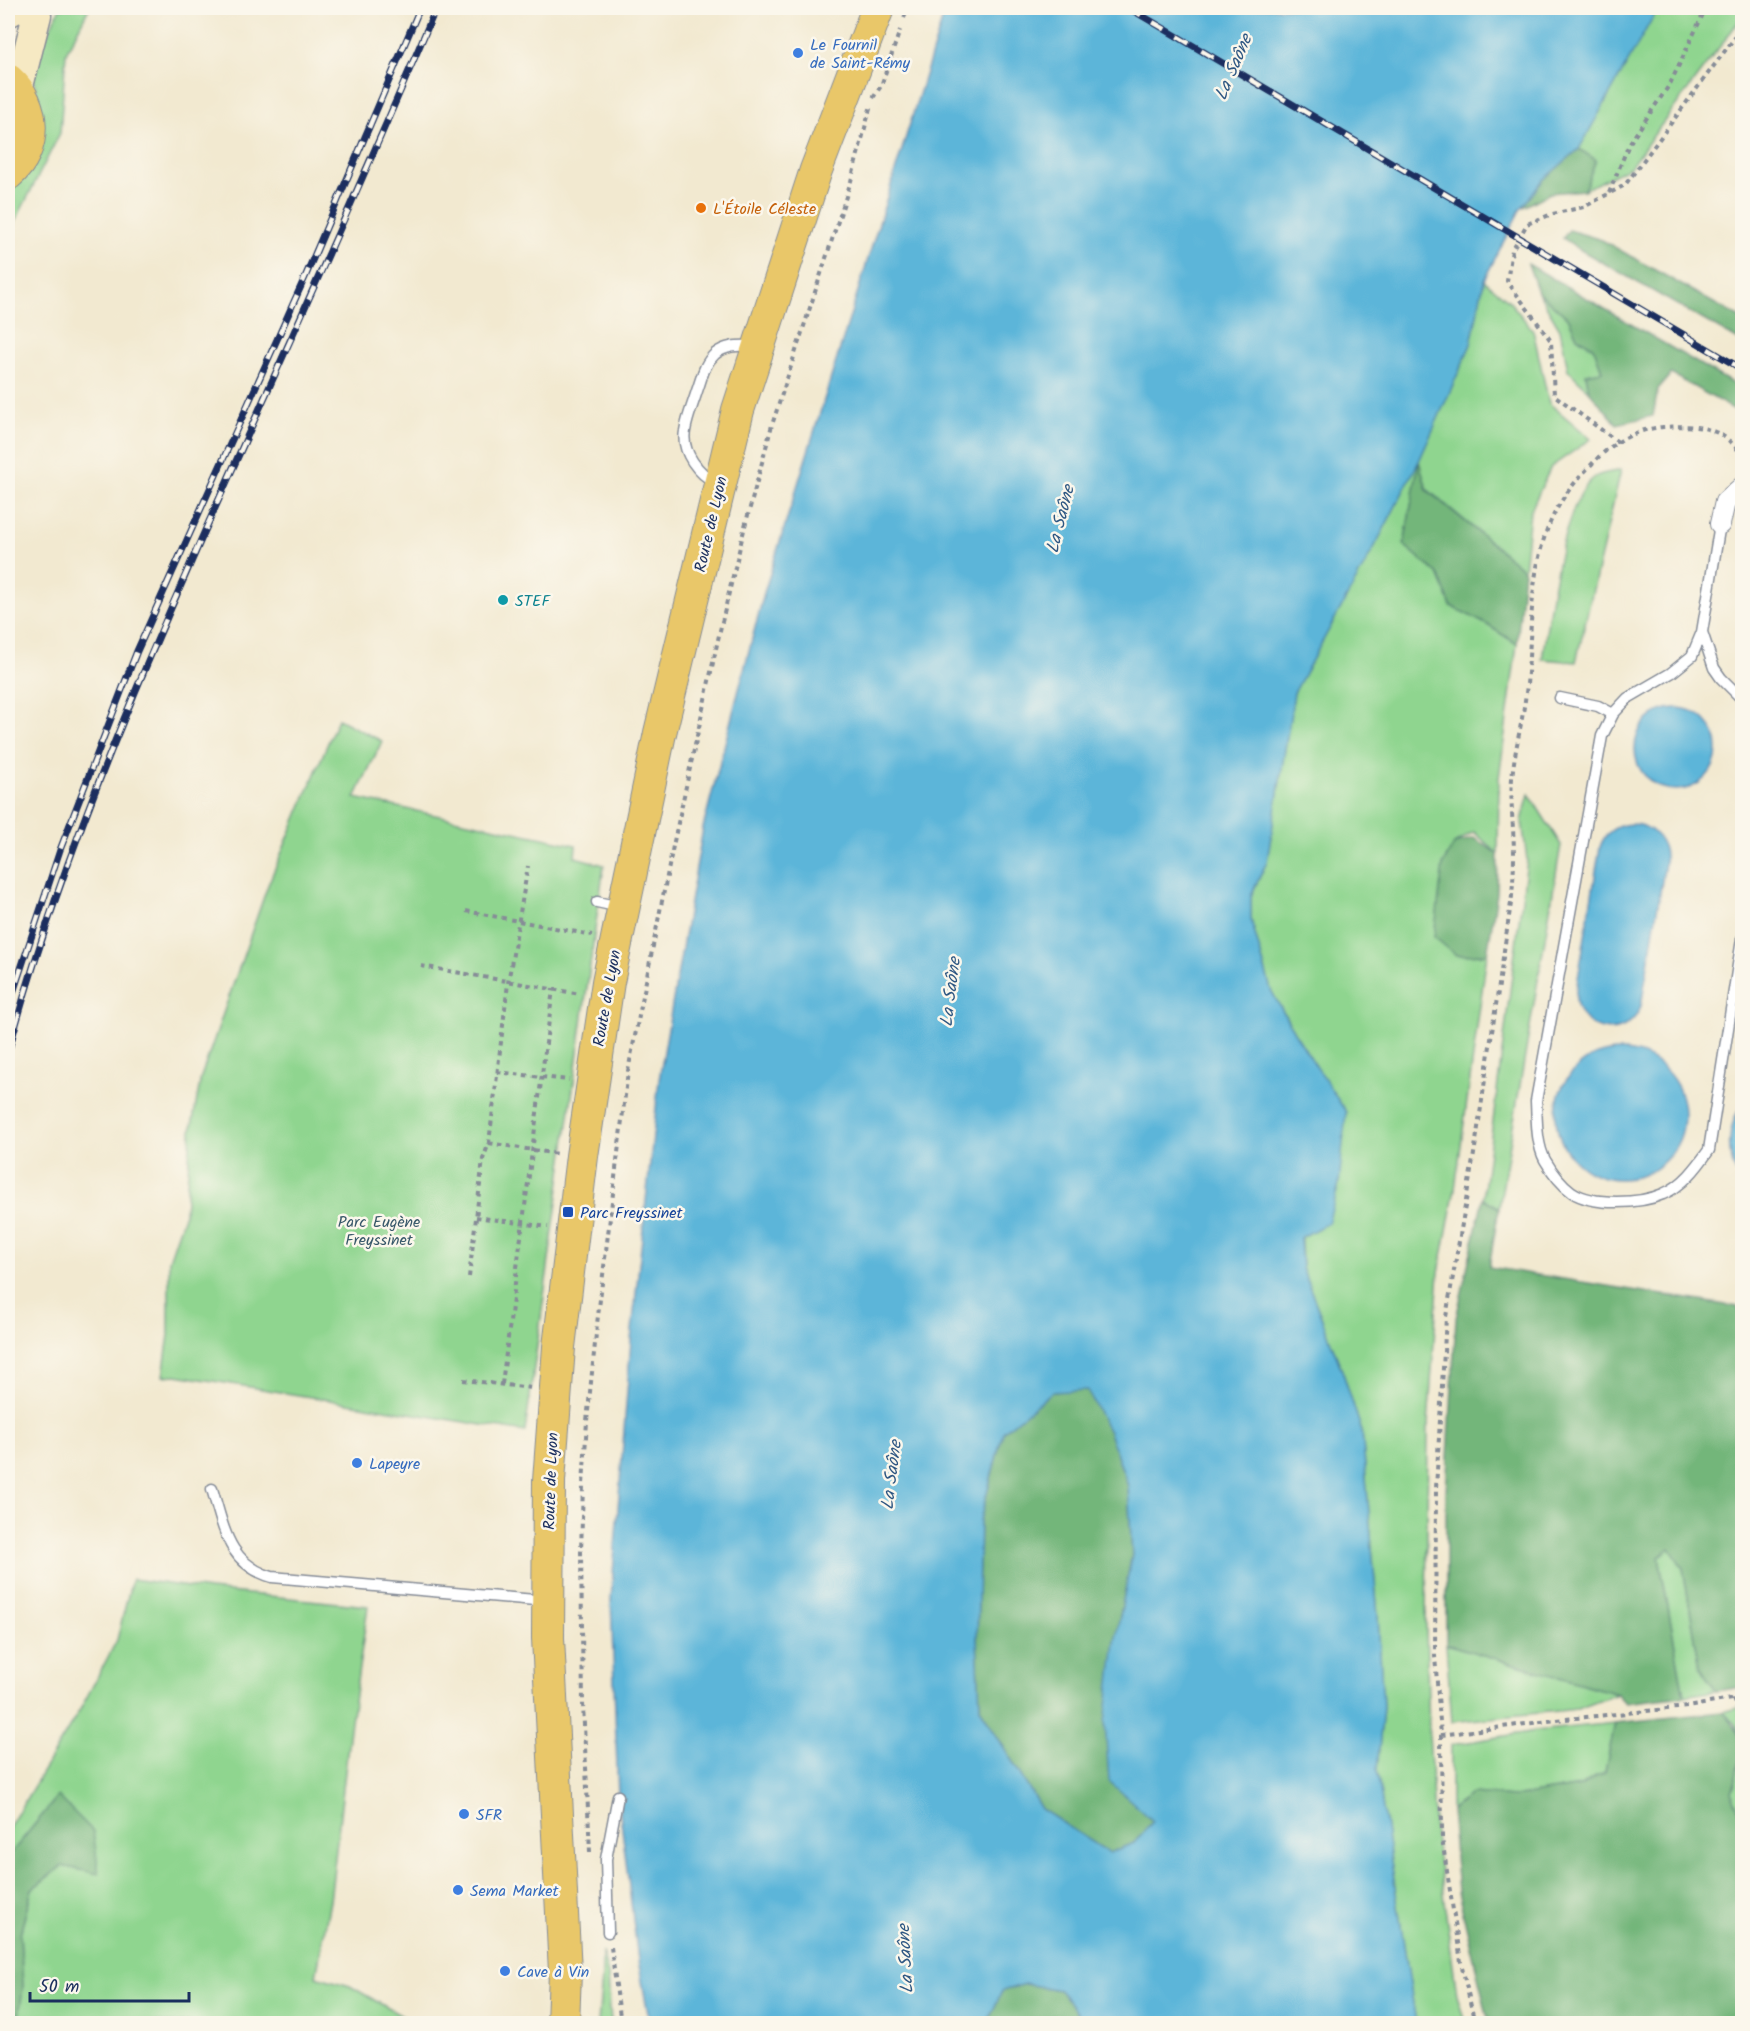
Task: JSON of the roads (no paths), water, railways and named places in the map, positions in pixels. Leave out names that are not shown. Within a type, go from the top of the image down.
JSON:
[{"type":"main road","name":"Route de Lyon","points":[[563,2024],[565,1972],[552,1745],[547,1598],[549,1481],[555,1389],[582,1156],[608,981],[610,905],[660,733],[738,410],[816,170],[879,8]]},
{"type":"main road","points":[[8,13],[32,10]]},
{"type":"main road","points":[[8,40],[32,10]]},
{"type":"main road","points":[[8,174],[22,158],[29,141],[30,123],[27,106],[13,85],[32,10]]},
{"type":"street","points":[[1720,524],[1725,502],[1743,487]]},
{"type":"lane","points":[[719,483],[707,478],[696,466],[688,452],[685,431],[706,363],[725,348],[737,345],[758,346]]},
{"type":"lane","points":[[1720,524],[1702,632],[1692,656],[1671,673],[1628,698],[1613,714],[1602,736],[1536,1101],[1539,1141],[1545,1159],[1560,1181],[1574,1193],[1593,1200],[1636,1202],[1663,1194],[1681,1183],[1697,1167],[1709,1150],[1743,939]]},
{"type":"lane","points":[[1702,632],[1714,668],[1743,699]]},
{"type":"lane","points":[[1560,698],[1598,706],[1613,714]]},
{"type":"lane","points":[[213,1490],[228,1538],[240,1560],[259,1573],[272,1577],[535,1600],[547,1598]]},
{"type":"lane","points":[[608,1932],[606,1858],[618,1796]]},
{"type":"water","name":"La Saône","points":[[946,8],[1658,8],[1579,149],[1543,180],[1520,210],[1484,280],[1471,344],[1419,461],[1294,693],[1267,861],[1251,896],[1251,920],[1271,990],[1294,1032],[1346,1112],[1339,1184],[1328,1223],[1300,1238],[1302,1268],[1343,1373],[1362,1432],[1378,1616],[1383,1707],[1377,1770],[1416,2023],[1085,2023],[1060,1990],[1025,1984],[1002,1991],[987,2023],[650,2024],[638,1960],[618,1796],[611,1599],[631,1340],[659,1080],[703,828],[764,593]],"holes":[[[1087,1390],[1109,1432],[1128,1486],[1132,1555],[1115,1642],[1105,1722],[1109,1781],[1153,1821],[1134,1843],[1109,1853],[1041,1809],[980,1708],[977,1639],[980,1520],[1003,1432],[1052,1392]]]},
{"type":"water","points":[[1676,708],[1692,711],[1705,720],[1714,733],[1717,749],[1714,765],[1705,778],[1692,787],[1676,790],[1660,787],[1647,778],[1638,765],[1635,749],[1638,733],[1647,720],[1660,711]]},
{"type":"water","points":[[1631,824],[1646,827],[1657,836],[1664,848],[1665,863],[1641,1006],[1634,1019],[1624,1026],[1613,1030],[1601,1029],[1582,1016],[1577,1004],[1576,990],[1600,847],[1612,830]]},
{"type":"water","points":[[1620,1051],[1644,1056],[1665,1070],[1679,1091],[1684,1115],[1679,1139],[1665,1160],[1644,1174],[1620,1179],[1596,1174],[1575,1160],[1561,1139],[1556,1115],[1561,1091],[1575,1070],[1596,1056]]},
{"type":"water","points":[[1742,1105],[1742,1182],[1736,1173],[1730,1153],[1730,1134]]},
{"type":"railway","points":[[8,1008],[60,850],[137,651],[306,275],[420,8]]},
{"type":"railway","points":[[8,1053],[54,904],[108,757],[200,541],[361,182],[436,8]]},
{"type":"railway","points":[[1129,8],[1742,369]]},
{"type":"place","name":"Le Fournil de Saint-Rémy","points":[[798,53]]},
{"type":"place","name":"L'Étoile Céleste","points":[[701,208]]},
{"type":"place","name":"STEF","points":[[503,600]]},
{"type":"place","name":"Parc Freyssinet","points":[[568,1212]]},
{"type":"place","name":"Lapeyre","points":[[357,1463]]},
{"type":"place","name":"SFR","points":[[464,1814]]},
{"type":"place","name":"Sema Market","points":[[458,1890]]},
{"type":"place","name":"Cave à Vin","points":[[505,1971]]},
{"type":"park label","name":"Parc Eugène Freyssinet","points":[[379,1230]]}]
